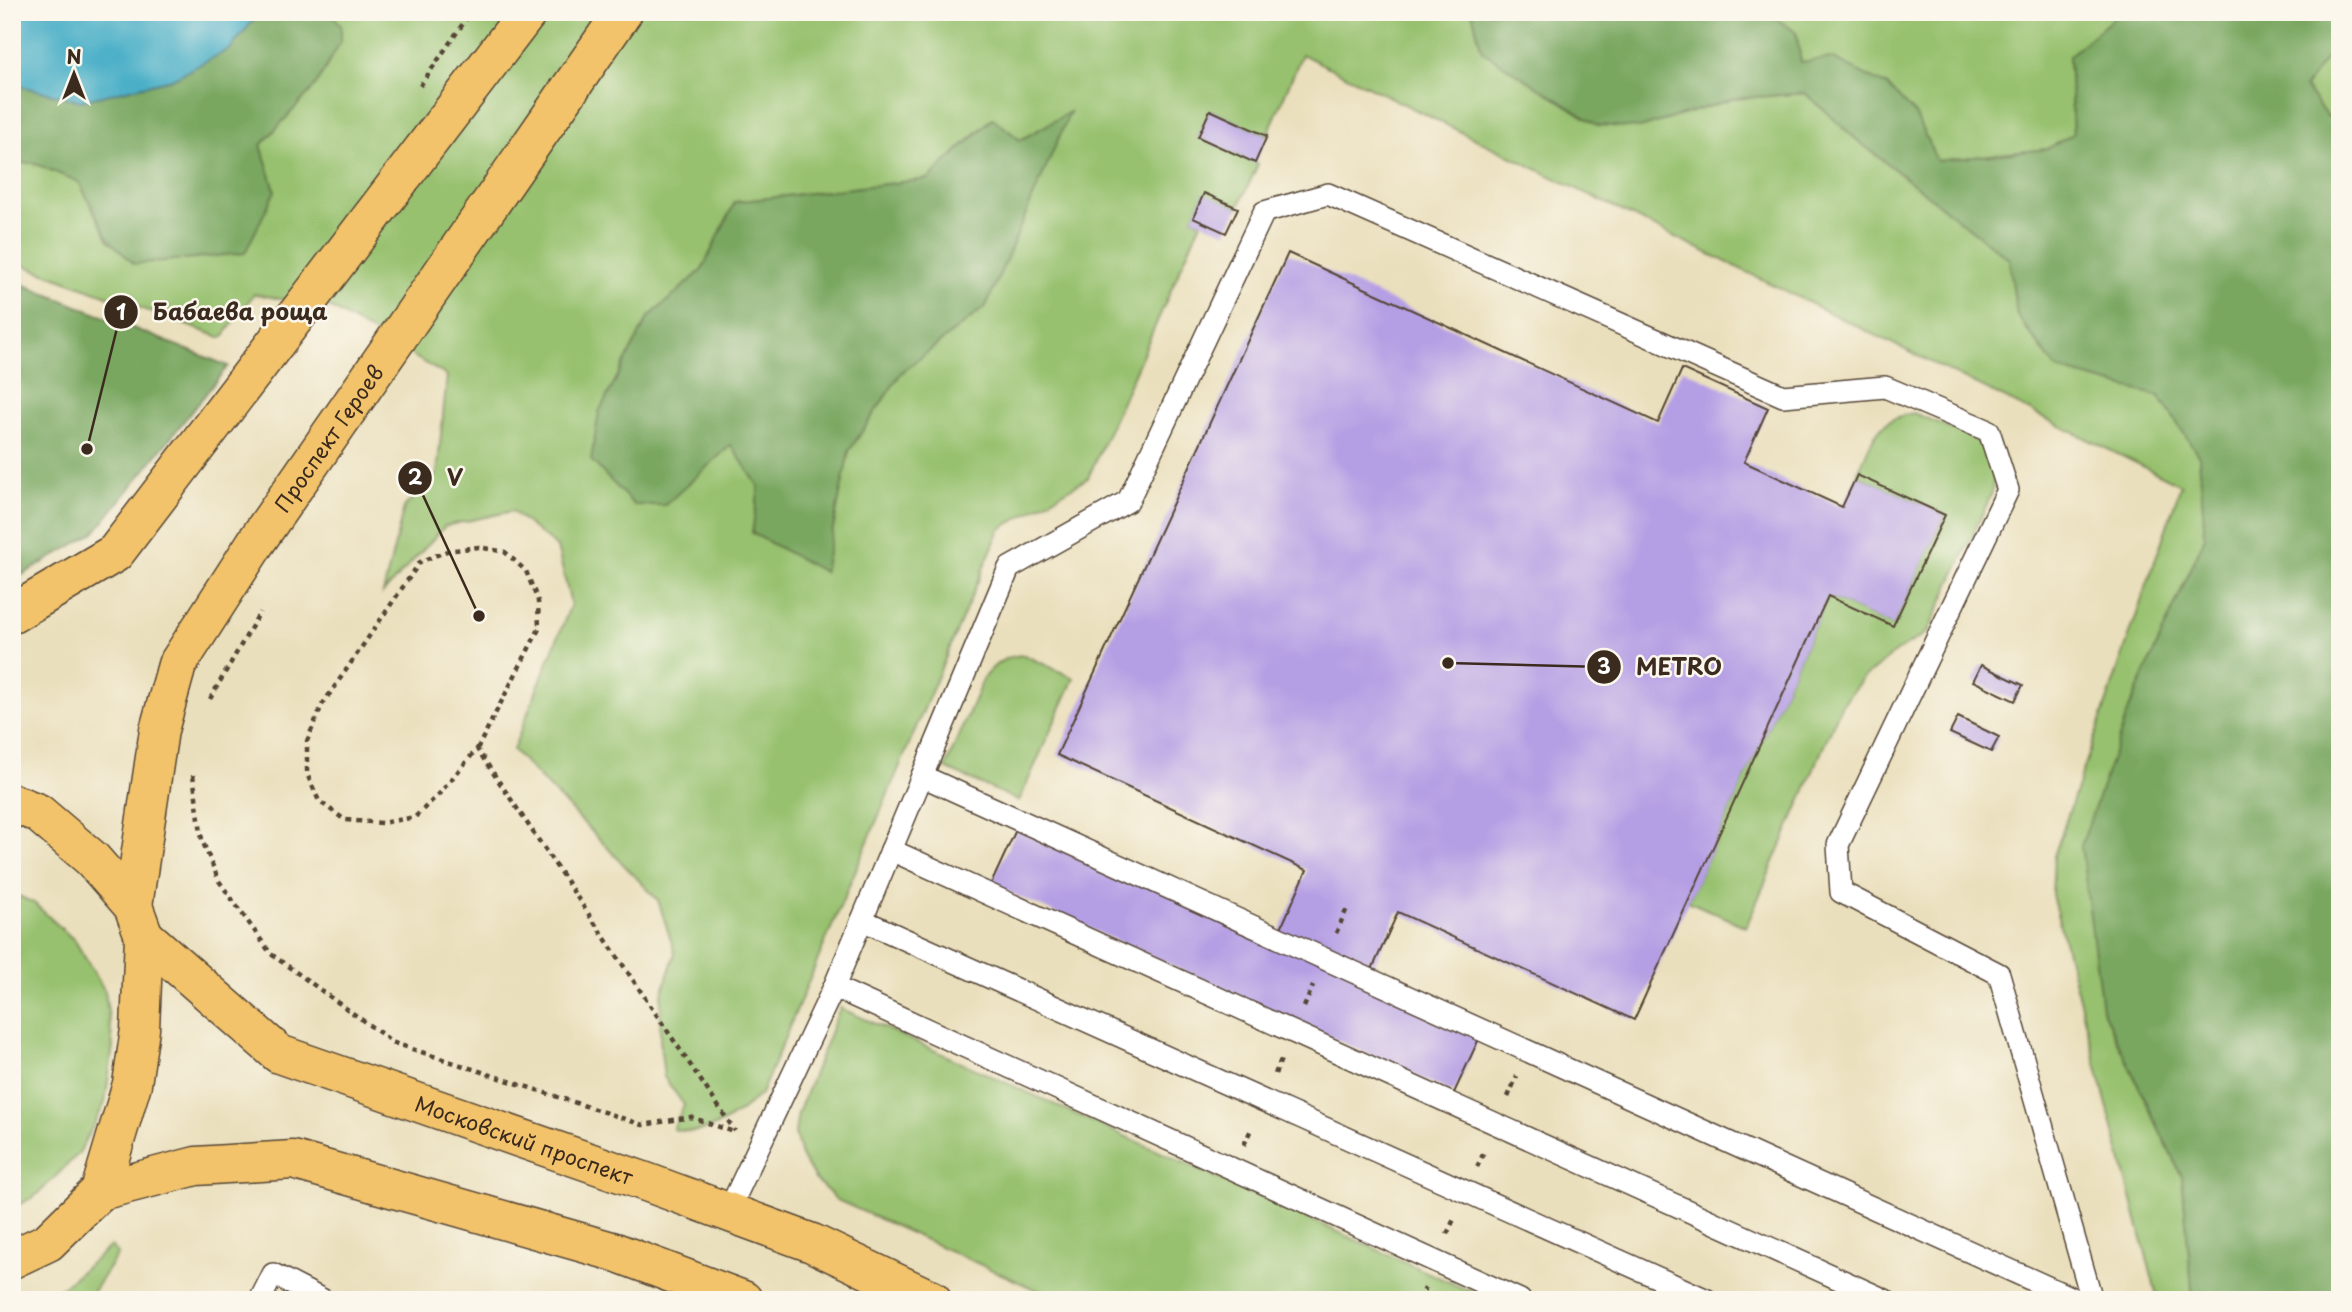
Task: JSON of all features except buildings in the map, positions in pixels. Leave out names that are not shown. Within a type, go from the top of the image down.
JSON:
[{"type":"main road","points":[[12,614],[115,553],[528,12]]},
{"type":"main road","name":"Проспект Героев","points":[[100,1191],[132,1084],[141,1029],[139,921],[159,730],[177,665],[264,530],[623,12]]},
{"type":"main road","name":"Московский проспект","points":[[12,803],[38,813],[92,859],[139,921],[279,1054],[811,1243],[932,1300]]},
{"type":"main road","points":[[12,1259],[48,1242],[100,1191],[195,1166],[293,1160],[615,1252],[743,1300]]},
{"type":"lane","points":[[728,1212],[834,987],[1009,568],[1128,501],[1264,212],[1328,194],[1783,396],[1885,387],[1989,431],[2008,491],[1838,845],[1840,892],[1999,974],[2092,1300]]},
{"type":"lane","points":[[922,776],[2076,1300]]},
{"type":"lane","points":[[891,850],[1885,1300]]},
{"type":"lane","points":[[862,920],[1707,1300]]},
{"type":"lane","points":[[834,987],[1520,1300]]},
{"type":"lane","points":[[260,1300],[273,1274],[323,1300]]},
{"type":"path","points":[[479,547],[505,552],[526,571],[538,601],[539,629],[477,749],[439,794],[415,817],[382,822],[345,820],[318,801],[307,774],[307,741],[322,705],[420,562],[447,551],[479,547]]},
{"type":"path","points":[[204,708],[265,603]]},
{"type":"path","points":[[192,767],[202,840],[219,881],[271,954],[394,1043],[643,1125],[691,1117],[735,1132],[477,749]]},
{"type":"green space","points":[[260,12],[331,12],[341,26],[341,41],[316,85],[261,145],[275,191],[245,253],[134,264],[109,240],[79,182],[34,163],[12,163],[12,84],[81,101],[230,49]]},
{"type":"green space","points":[[331,12],[1472,12],[1482,51],[1640,128],[1733,99],[1805,93],[1856,139],[2009,259],[2017,316],[2057,369],[2159,396],[2199,456],[2205,537],[2129,709],[2102,1009],[2182,1177],[2193,1300],[2158,1300],[2052,895],[2054,856],[2181,485],[1302,54],[1267,136],[1210,110],[1198,137],[1258,164],[1238,208],[1204,194],[1193,218],[1201,222],[1088,478],[1000,529],[761,1094],[732,1117],[709,1128],[698,1131],[673,1129],[684,1105],[664,1077],[660,1042],[661,997],[675,953],[658,900],[513,750],[571,604],[557,547],[512,511],[445,526],[383,593],[404,507],[437,474],[447,376],[331,308],[254,294],[222,338],[12,261],[12,163],[34,163],[79,182],[109,240],[275,191],[261,145],[316,85],[341,26]],"holes":[[[1068,113],[986,306],[901,373],[849,451],[824,572],[759,487],[731,445],[599,412],[648,318],[702,270],[735,202],[928,179],[992,118],[1020,140]]]},
{"type":"green space","points":[[1472,12],[1766,12],[1796,32],[1801,62],[1832,58],[1888,86],[1915,114],[1937,161],[2047,149],[2073,134],[2069,56],[2115,17],[2117,12],[2340,12],[2340,39],[2305,87],[2327,117],[2340,116],[2340,1300],[2193,1300],[2182,1177],[2102,1009],[2081,846],[2129,709],[2205,537],[2199,456],[2159,396],[2057,369],[2017,315],[2009,259],[1856,139],[1805,93],[1733,99],[1640,128],[1597,125],[1482,51]]},
{"type":"green space","points":[[1766,12],[2117,12],[2115,17],[2069,56],[2073,134],[2047,149],[1936,161],[1915,114],[1801,62],[1796,32]]},
{"type":"green space","points":[[2340,39],[2340,116],[2327,117],[2305,87]]},
{"type":"green space","points":[[1070,112],[986,306],[901,373],[849,451],[824,572],[752,533],[759,487],[731,445],[665,505],[634,505],[591,460],[599,412],[648,318],[702,270],[735,202],[928,179],[993,118],[1020,140]]},
{"type":"green space","points":[[12,280],[228,366],[95,532],[12,581]]},
{"type":"green space","points":[[1914,413],[1964,434],[1987,450],[1993,465],[1992,493],[1928,632],[1897,651],[1863,678],[1841,706],[1746,927],[1688,901],[1828,596],[1893,626],[1945,515],[1857,475],[1871,442],[1882,427],[1901,416]]},
{"type":"green space","points":[[1024,655],[1074,678],[1019,801],[945,768],[984,677],[1001,661]]},
{"type":"green space","points":[[12,893],[34,903],[75,941],[105,991],[113,1046],[105,1103],[79,1153],[38,1194],[12,1209]]},
{"type":"green space","points":[[840,1008],[1489,1300],[1059,1300],[837,1200],[815,1179],[801,1156],[795,1133],[798,1113]]},
{"type":"green space","points":[[111,1246],[118,1254],[87,1300],[40,1300],[60,1289]]},
{"type":"water","points":[[12,12],[260,12],[230,49],[172,79],[81,101],[12,84]]},
{"type":"place","name":"Бабаева роща","points":[[87,449]]},
{"type":"place","name":"V","points":[[479,616]]},
{"type":"place","name":"METRO","points":[[1448,663]]}]
